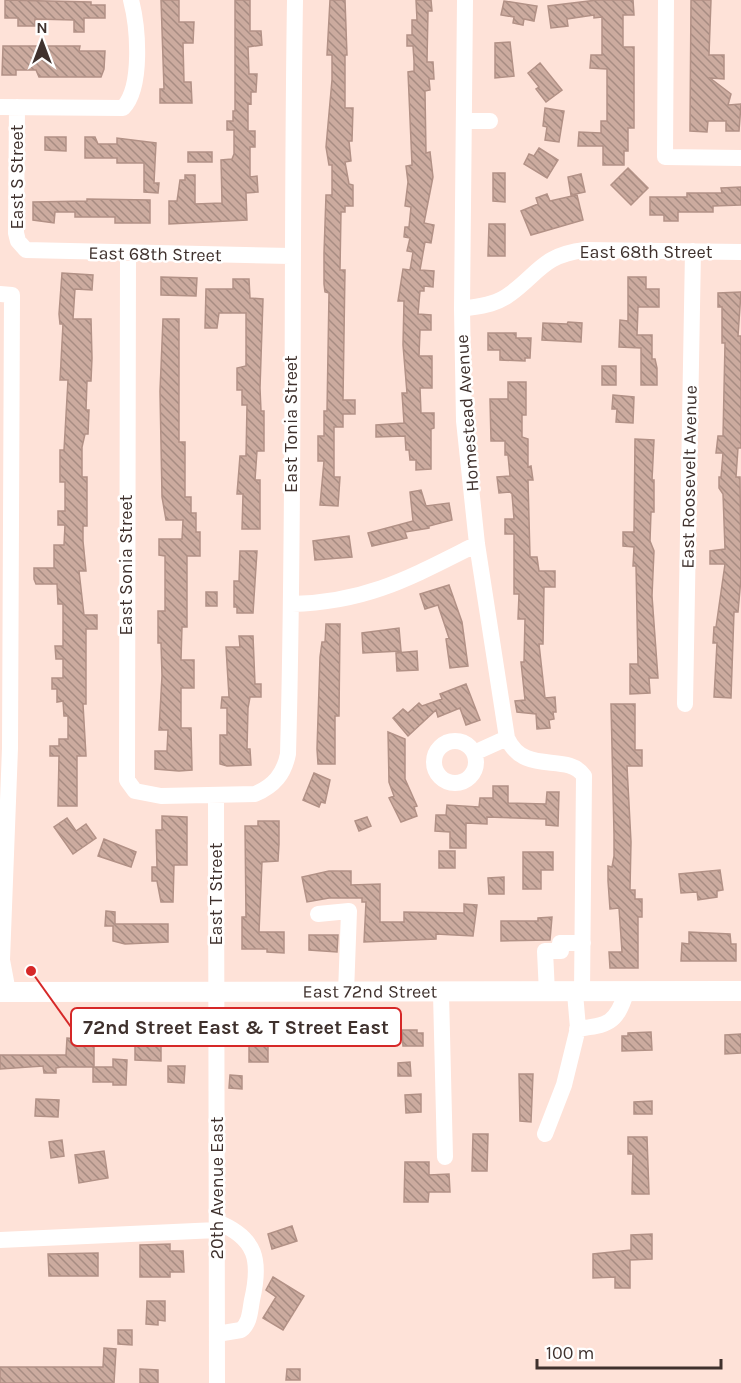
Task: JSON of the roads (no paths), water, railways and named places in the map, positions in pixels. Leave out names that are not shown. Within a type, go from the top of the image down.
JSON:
[{"type":"main road","name":"East 72nd Street","points":[[4,992],[626,993],[741,991]]},
{"type":"street","points":[[8,107],[123,108],[131,100],[135,81],[136,23],[131,0]]},
{"type":"street","name":"East Tonia Street","points":[[216,796],[255,794],[273,784],[286,766],[292,604],[291,256],[295,0]]},
{"type":"street","name":"Homestead Avenue","points":[[465,0],[462,309],[464,421],[477,544],[507,738]]},
{"type":"street","points":[[666,0],[665,157],[741,158]]},
{"type":"street","name":"East S Street","points":[[8,107],[16,233],[21,245]]},
{"type":"street","points":[[464,121],[490,121]]},
{"type":"street","name":"East 68th Street","points":[[21,245],[34,251],[291,256]]},
{"type":"street","name":"East Roosevelt Avenue","points":[[685,704],[693,251]]},
{"type":"street","name":"East 68th Street","points":[[462,309],[493,304],[511,294],[545,263],[565,253],[741,252]]},
{"type":"street","name":"East Sonia Street","points":[[128,253],[127,780],[135,791],[144,794],[216,796]]},
{"type":"street","points":[[4,992],[2,960],[10,748],[5,602],[6,295]]},
{"type":"street","points":[[292,604],[343,601],[380,591],[477,544]]},
{"type":"street","points":[[474,753],[507,738],[512,748],[529,760],[575,768],[581,771],[585,782],[583,943],[577,1029],[564,1085],[545,1134]]},
{"type":"street","name":"East T Street","points":[[216,796],[216,993]]},
{"type":"street","points":[[318,914],[349,911],[346,993]]},
{"type":"street","points":[[547,993],[545,951],[561,951],[560,943],[583,943]]},
{"type":"street","name":"20th Avenue East","points":[[216,993],[218,1383]]},
{"type":"street","points":[[441,993],[445,1157]]},
{"type":"street","points":[[577,1029],[604,1025],[619,1014],[626,993]]},
{"type":"street","points":[[0,1240],[217,1226],[241,1234],[249,1243],[257,1269],[245,1327],[233,1332],[217,1334]]},
{"type":"place","name":"72nd Street East & T Street East","points":[[31,971]]}]
